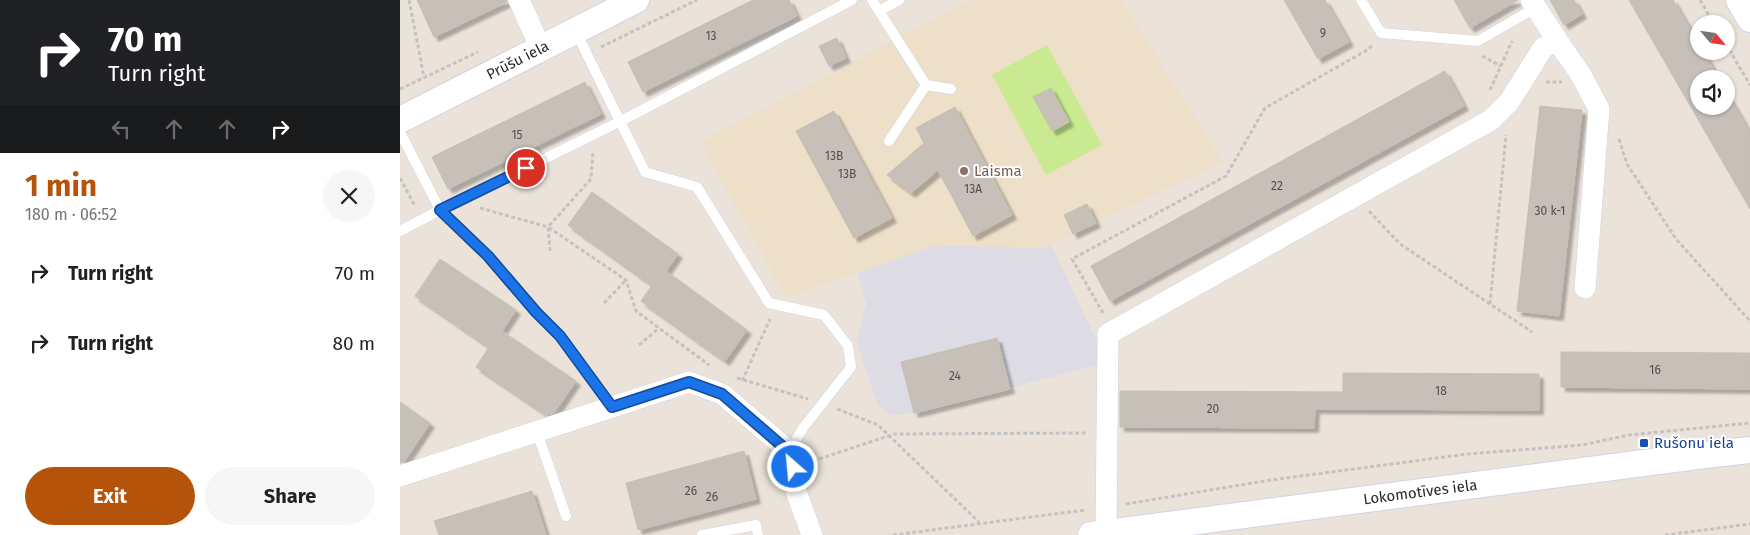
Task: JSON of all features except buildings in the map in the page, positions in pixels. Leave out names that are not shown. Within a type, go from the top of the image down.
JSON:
[{"type":"street","points":[[519,0],[541,48]]},
{"type":"street","name":"Prūšu iela","points":[[400,120],[636,0]]},
{"type":"street","points":[[1739,0],[1750,19]]},
{"type":"street","points":[[1530,8],[1557,40],[1585,83],[1599,109],[1584,288]]},
{"type":"street","points":[[1098,534],[1107,507],[1108,334],[1491,120],[1509,102],[1543,48],[1557,40]]},
{"type":"street","points":[[403,471],[537,432],[689,382],[722,394],[791,459],[797,494],[812,535]]},
{"type":"street","name":"Lokomotīves iela","points":[[1098,534],[1750,450]]},
{"type":"lane","points":[[400,231],[621,121],[852,0]]},
{"type":"lane","points":[[872,0],[926,85],[951,90]]},
{"type":"lane","points":[[879,11],[899,0]]},
{"type":"lane","points":[[1361,0],[1381,33],[1478,41],[1530,8]]},
{"type":"lane","points":[[576,32],[621,121],[644,172],[697,187],[769,302],[824,315],[848,346],[851,367],[803,428],[791,459]]},
{"type":"lane","points":[[889,141],[926,85]]},
{"type":"lane","points":[[400,132],[440,210],[488,256],[536,312],[560,336],[612,407]]},
{"type":"lane","points":[[537,432],[566,516]]},
{"type":"lane","points":[[702,535],[756,525],[758,535]]},
{"type":"path","points":[[408,0],[424,77]]},
{"type":"path","points":[[1700,0],[1709,15]]},
{"type":"path","points":[[1488,92],[1530,8]]},
{"type":"path","points":[[1106,317],[1072,259],[1226,176],[1265,108],[1369,49],[1381,33]]},
{"type":"path","points":[[1457,40],[1466,48],[1523,80],[1585,83]]},
{"type":"path","points":[[1735,59],[1750,85]]},
{"type":"path","points":[[1490,304],[1509,102]]},
{"type":"path","points":[[1599,109],[1615,127],[1626,164],[1676,239],[1750,321]]},
{"type":"path","points":[[550,251],[548,227],[591,179],[594,134]]},
{"type":"path","points":[[400,178],[422,220]]},
{"type":"path","points":[[1355,196],[1400,244],[1532,332]]},
{"type":"path","points":[[458,202],[548,227],[626,280],[636,311],[710,366]]},
{"type":"path","points":[[604,303],[626,280]]},
{"type":"path","points":[[745,388],[743,379],[777,304]]},
{"type":"path","points":[[639,345],[659,328]]},
{"type":"path","points":[[734,377],[822,404],[878,425],[979,522]]},
{"type":"path","points":[[893,535],[979,522],[1107,507],[1271,480],[1467,454],[1582,445],[1629,435],[1750,423]]},
{"type":"path","points":[[791,459],[894,434],[1108,433]]},
{"type":"path","points":[[1665,535],[1750,524]]},
{"type":"shaded area","points":[[970,0],[1121,0],[1223,162],[1043,248],[935,245],[787,298],[700,142]]},
{"type":"shaded area","points":[[1051,244],[1097,342],[1101,364],[914,413],[892,415],[878,406],[856,341],[866,304],[857,273],[935,245],[1043,248]]},
{"type":"green space","points":[[1047,45],[1102,145],[1046,175],[992,75]]},
{"type":"place","name":"Laisma","points":[[964,171]]},
{"type":"place","name":"Rušonu iela","points":[[1644,443]]},
{"type":"route","points":[[526,168],[440,210],[488,256],[536,312],[560,336],[612,407],[689,382],[722,394],[789,452],[793,467]]}]
